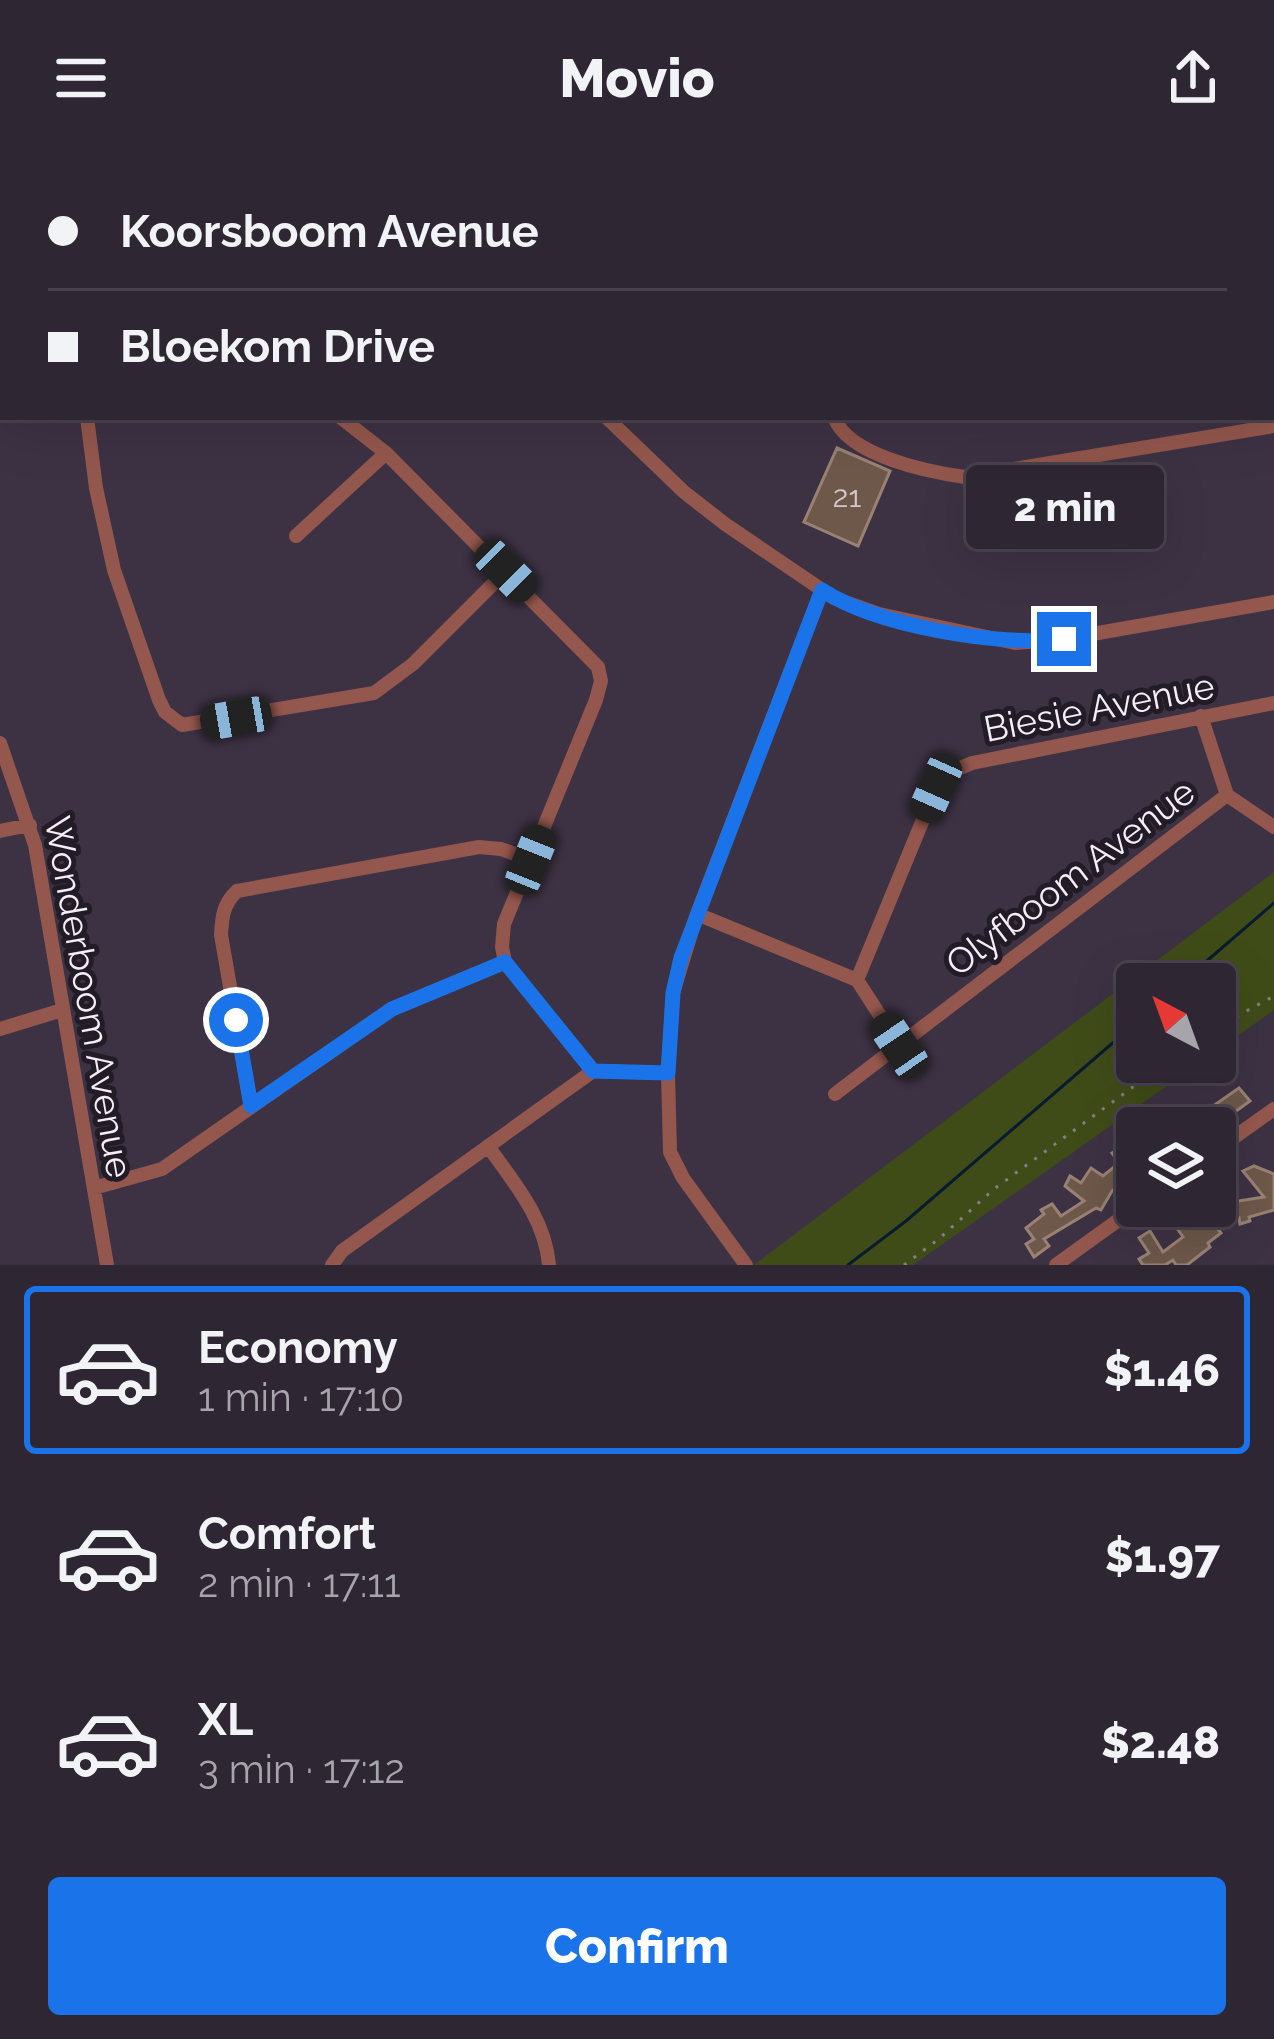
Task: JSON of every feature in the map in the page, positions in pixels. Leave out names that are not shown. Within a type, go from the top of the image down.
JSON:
[{"type":"street","points":[[87,420],[114,571],[159,700],[165,712],[182,725],[374,693],[413,664],[506,571]]},
{"type":"street","points":[[344,420],[386,453],[506,571],[588,653],[600,674],[596,700],[504,924],[505,962],[593,1071]]},
{"type":"street","points":[[609,420],[703,508],[822,590],[879,614],[1015,643],[1274,602]]},
{"type":"street","points":[[836,420],[841,430],[877,453],[965,477],[1274,426]]},
{"type":"street","points":[[296,536],[386,453]]},
{"type":"street","points":[[746,1265],[675,1165],[668,1139],[673,993],[697,914],[822,590]]},
{"type":"street","name":"Biesie Avenue","points":[[857,980],[931,800],[948,773],[973,763],[1274,704]]},
{"type":"street","points":[[1201,716],[1227,795],[1274,826]]},
{"type":"street","name":"Wonderboom Avenue","points":[[0,743],[30,825],[107,1265]]},
{"type":"street","name":"Olyfboom Avenue","points":[[835,1094],[1227,795]]},
{"type":"street","points":[[0,831],[30,825]]},
{"type":"street","points":[[251,1106],[221,935],[223,913],[237,891],[479,847],[531,860]]},
{"type":"street","points":[[697,914],[857,980],[899,1045]]},
{"type":"street","points":[[94,1187],[162,1169],[392,1009],[505,962]]},
{"type":"street","points":[[0,1029],[62,1010]]},
{"type":"street","points":[[332,1265],[343,1251],[593,1071],[668,1073]]},
{"type":"street","points":[[1236,1136],[1274,1109]]},
{"type":"street","points":[[488,1146],[533,1210],[549,1265]]},
{"type":"street","points":[[1055,1265],[1116,1222]]},
{"type":"path","points":[[1236,1017],[1274,996]]},
{"type":"path","points":[[904,1265],[994,1189],[1138,1083]]},
{"type":"green space","points":[[1274,872],[1274,1010],[1236,1037],[1236,963],[1154,963]]},
{"type":"green space","points":[[1116,991],[1116,1083],[1171,1083],[1137,1107],[1116,1107],[1116,1122],[913,1265],[754,1265]]},
{"type":"building","points":[[837,448],[890,471],[858,546],[804,522]]},
{"type":"building","points":[[1239,1088],[1250,1101],[1236,1111],[1236,1107],[1212,1107]]},
{"type":"building","points":[[1116,1165],[1116,1188],[1101,1210],[1096,1208],[1044,1239],[1049,1246],[1034,1257],[1026,1244],[1034,1239],[1026,1228],[1044,1214],[1041,1210],[1052,1204],[1061,1216],[1084,1201],[1065,1186],[1070,1176],[1081,1183],[1091,1168],[1103,1176]]},
{"type":"building","points":[[1254,1166],[1274,1174],[1274,1210],[1240,1224],[1236,1201],[1264,1197],[1243,1171]]},
{"type":"building","points":[[1176,1227],[1216,1227],[1221,1233],[1187,1265],[1176,1265],[1173,1260],[1165,1265],[1143,1265],[1139,1259],[1149,1253],[1139,1238],[1150,1231],[1163,1252],[1183,1237]]},
{"type":"waterway","points":[[1204,963],[1274,903]]},
{"type":"waterway","points":[[848,1265],[1116,1040]]},
{"type":"route","points":[[236,1020],[251,1106],[392,1009],[505,962],[593,1071],[668,1073],[673,993],[681,958],[822,590],[861,608],[964,635],[1015,643],[1064,639]]}]
